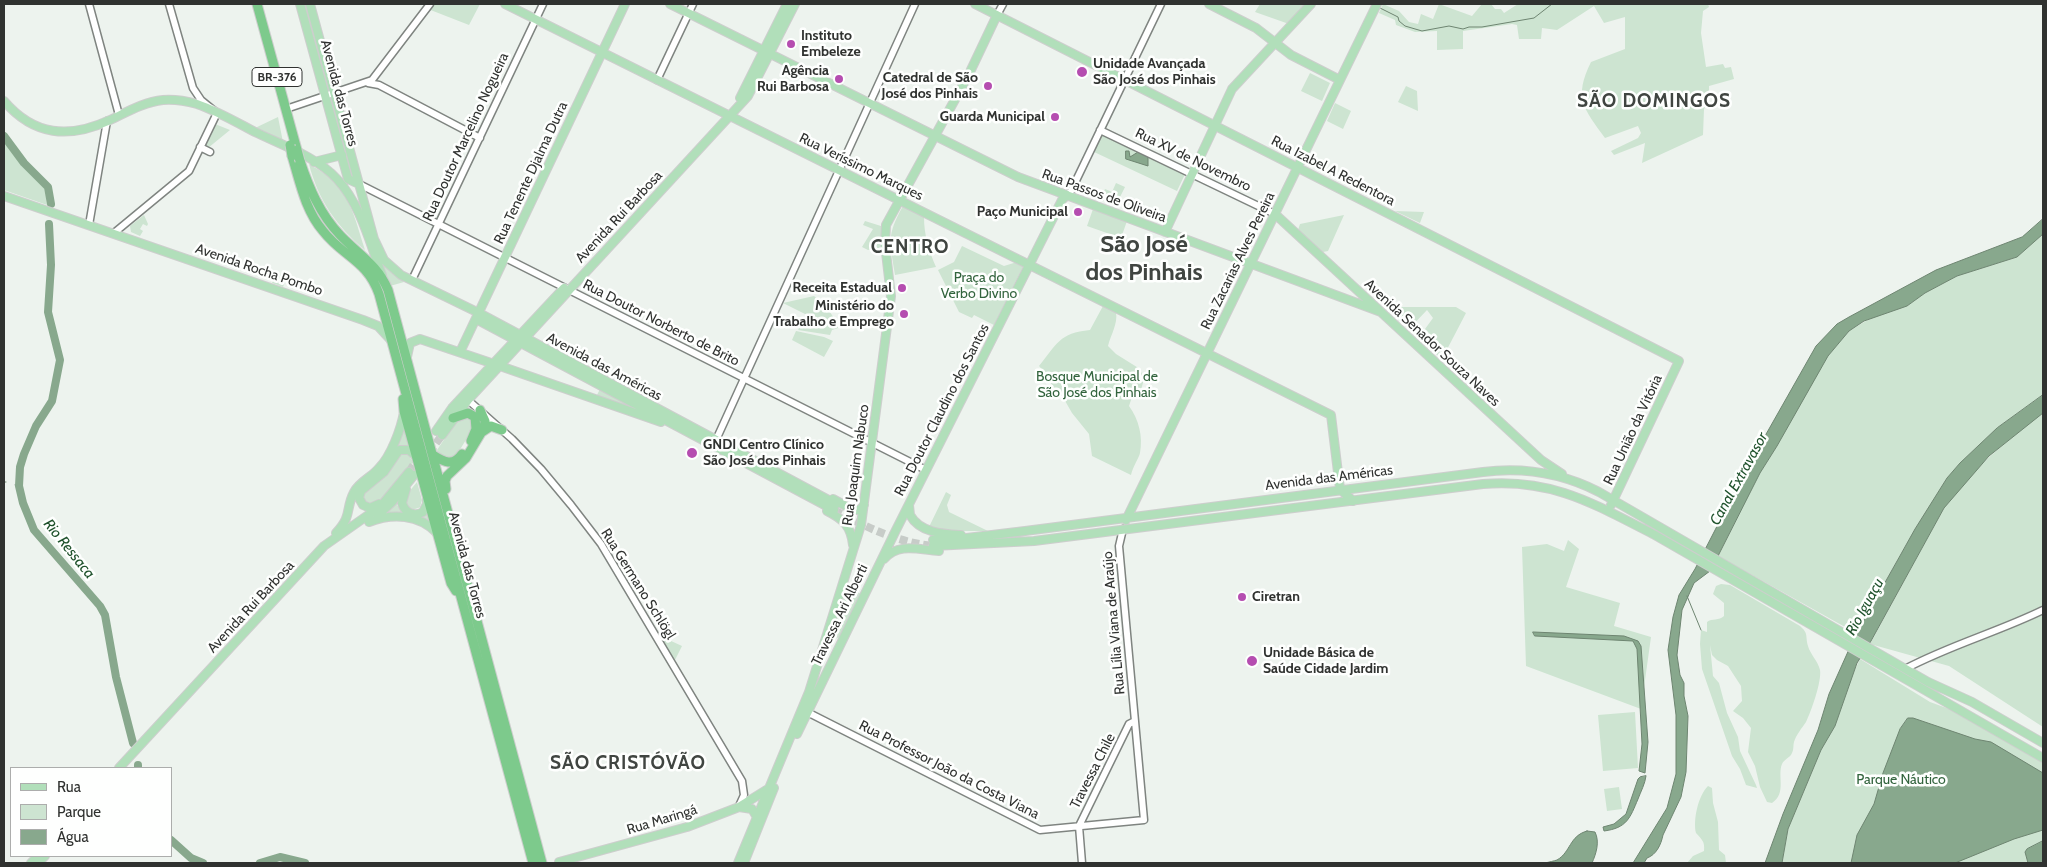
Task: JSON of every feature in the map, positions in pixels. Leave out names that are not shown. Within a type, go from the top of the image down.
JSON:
[{"type":"highway","name":"BR-376","points":[[251,4],[295,153],[309,187],[329,222],[341,236],[371,263],[384,281]]},
{"type":"highway","name":"BR-376","points":[[257,4],[286,109],[295,153]]},
{"type":"highway","name":"Avenida das Torres","points":[[295,153],[306,203],[317,223],[332,242],[358,261],[371,276],[379,294],[534,863]]},
{"type":"highway","name":"Avenida das Torres","points":[[384,281],[447,505],[542,863]]},
{"type":"highway","points":[[401,375],[404,411],[451,583],[462,602]]},
{"type":"highway","points":[[447,505],[445,481],[449,474],[466,458],[482,432],[485,421],[480,410]]},
{"type":"highway","points":[[433,455],[444,462],[452,462],[460,458],[473,438],[477,424],[475,417],[468,413],[453,418]]},
{"type":"highway","points":[[482,432],[491,426],[502,430]]},
{"type":"main road","name":"Avenida das Torres","points":[[300,4],[348,179],[359,184]]},
{"type":"main road","name":"Avenida das Torres","points":[[310,4],[374,239]]},
{"type":"main road","name":"Rua Veríssimo Marques","points":[[505,4],[1332,416],[1340,489]]},
{"type":"main road","name":"Rua Tenente Djalma Dutra","points":[[460,352],[625,4]]},
{"type":"main road","name":"Rua Passos de Oliveira","points":[[670,4],[1018,178],[1381,312]]},
{"type":"main road","name":"Avenida Rui Barbosa","points":[[767,52],[787,4]]},
{"type":"main road","name":"Avenida Rui Barbosa","points":[[497,365],[452,408],[439,433],[520,339],[728,115],[744,93],[795,4]]},
{"type":"main road","name":"Rua Izabel A Redentora","points":[[975,4],[1680,361]]},
{"type":"main road","points":[[1208,4],[1249,24],[1296,58],[1340,80]]},
{"type":"main road","points":[[1165,232],[1232,89],[1311,4]]},
{"type":"main road","name":"Rua Zacarias Alves Pereira","points":[[1123,529],[1127,517],[1376,4]]},
{"type":"main road","name":"Rua Joaquim Nabuco","points":[[738,863],[806,698],[853,552],[864,504],[891,296],[885,231],[888,220],[970,72],[998,15]]},
{"type":"main road","points":[[4,101],[26,121],[53,131],[78,131],[152,102],[168,100],[197,104],[314,162],[337,179],[374,239]]},
{"type":"main road","points":[[314,162],[351,156]]},
{"type":"main road","name":"Rua Doutor Claudino dos Santos","points":[[896,530],[1066,195]]},
{"type":"main road","name":"Avenida Rocha Pombo","points":[[4,196],[375,324],[391,340]]},
{"type":"main road","points":[[358,212],[384,281]]},
{"type":"main road","name":"Avenida Senador Souza Naves","points":[[1275,214],[1541,460],[1558,472],[1578,482]]},
{"type":"main road","name":"Avenida das Américas","points":[[374,239],[380,253],[389,266],[412,280],[520,339],[716,440],[780,478]]},
{"type":"main road","points":[[407,359],[410,343],[416,339],[423,339],[682,429]]},
{"type":"main road","name":"Avenida das Américas","points":[[520,339],[682,429],[835,507]]},
{"type":"main road","name":"Rua União da Vitória","points":[[1608,511],[1680,361]]},
{"type":"main road","points":[[324,546],[347,520],[354,491],[379,469],[384,462],[400,429],[404,411]]},
{"type":"main road","points":[[391,495],[370,508],[362,505],[359,498],[361,491],[384,472],[399,450],[409,450],[417,457]]},
{"type":"main road","name":"Avenida das Américas","points":[[1503,470],[1538,472],[1578,482],[1614,500],[1727,566],[1846,640],[1608,511],[1562,491],[1508,483],[1477,484],[1034,541],[970,544],[933,543],[1340,489],[1503,470]]},
{"type":"main road","name":"Avenida Rui Barbosa","points":[[120,767],[324,546],[368,516],[412,474],[407,485],[387,508],[326,551],[126,767]]},
{"type":"main road","points":[[780,478],[804,484],[853,510],[860,510],[864,504]]},
{"type":"main road","points":[[780,478],[844,522],[851,532],[853,552]]},
{"type":"main road","points":[[407,485],[402,504],[410,513],[423,512],[427,504],[427,496]]},
{"type":"main road","points":[[1340,489],[1353,501]]},
{"type":"main road","points":[[909,503],[909,512],[912,519],[926,529],[945,534],[978,536]]},
{"type":"main road","points":[[369,522],[385,517],[402,517],[423,522],[437,533]]},
{"type":"main road","name":"Travessa Ari Alberti","points":[[807,712],[896,530]]},
{"type":"main road","points":[[879,564],[890,553],[899,548],[947,550],[960,549],[970,544]]},
{"type":"main road","points":[[828,631],[829,637],[834,641],[843,638]]},
{"type":"main road","points":[[1846,640],[1878,654],[1928,682],[1972,702],[2043,743]]},
{"type":"main road","points":[[1846,640],[1874,661],[2043,758]]},
{"type":"main road","points":[[822,648],[825,645],[831,644],[836,652]]},
{"type":"main road","points":[[744,863],[785,760],[807,712]]},
{"type":"main road","name":"Rua Maringá","points":[[559,862],[688,827],[739,807],[768,789]]},
{"type":"main road","points":[[739,807],[750,808],[757,815],[759,825]]},
{"type":"street","points":[[89,4],[119,115]]},
{"type":"street","points":[[114,233],[189,171],[217,113],[201,100],[193,88],[169,4]]},
{"type":"street","points":[[286,109],[366,83],[378,74],[430,4]]},
{"type":"street","name":"Rua Doutor Marcelino Nogueira","points":[[412,280],[543,4]]},
{"type":"street","points":[[657,80],[693,4]]},
{"type":"street","points":[[716,440],[915,4]]},
{"type":"street","points":[[998,15],[1003,4]]},
{"type":"street","points":[[1066,195],[1071,191],[1161,4]]},
{"type":"street","points":[[378,74],[380,86]]},
{"type":"street","points":[[366,83],[380,86],[480,138]]},
{"type":"street","points":[[89,225],[107,121]]},
{"type":"street","name":"Rua XV de Novembro","points":[[1100,130],[1275,214]]},
{"type":"street","points":[[200,147],[210,152]]},
{"type":"street","name":"Rua Doutor Norberto de Brito","points":[[359,184],[926,470]]},
{"type":"street","name":"Rua Germano Schlögl","points":[[468,400],[502,430],[541,469],[589,529],[620,575],[742,781],[744,794],[739,807]]},
{"type":"street","name":"Rua Lília Viana de Araújo","points":[[1123,529],[1119,546],[1144,820]]},
{"type":"street","points":[[1905,669],[1946,649],[2020,621],[2043,610]]},
{"type":"street","name":"Rua Professor João da Costa Viana","points":[[807,712],[1040,830],[1144,820]]},
{"type":"street","name":"Travessa Chile","points":[[1079,826],[1134,725]]},
{"type":"street","points":[[1079,826],[1082,863]]},
{"type":"green space","points":[[432,4],[480,4],[469,25],[428,9]]},
{"type":"green space","points":[[1260,4],[1307,4],[1289,24],[1255,12]]},
{"type":"green space","points":[[1383,4],[1399,11],[1409,22],[1418,24],[1421,14],[1433,19],[1439,4],[1472,16],[1482,4],[1491,4],[1495,9],[1501,9],[1504,13],[1518,4],[1708,4],[1709,7],[1703,11],[1701,33],[1706,67],[1723,64],[1725,68],[1731,67],[1734,79],[1709,86],[1709,103],[1704,109],[1703,135],[1642,163],[1645,143],[1614,155],[1611,151],[1638,138],[1641,133],[1638,126],[1605,138],[1591,119],[1583,103],[1583,85],[1591,62],[1625,49],[1625,17],[1604,23],[1594,6],[1557,30],[1542,28],[1541,39],[1519,39],[1517,25],[1512,24],[1463,31],[1463,49],[1437,50],[1437,31],[1415,32],[1396,25],[1395,20],[1379,13]]},
{"type":"green space","points":[[1310,73],[1330,83],[1322,101],[1301,91]]},
{"type":"green space","points":[[1406,86],[1417,91],[1418,111],[1398,102]]},
{"type":"green space","points":[[334,98],[349,154],[345,154],[329,100]]},
{"type":"green space","points":[[1335,103],[1351,111],[1343,129],[1327,121]]},
{"type":"green space","points":[[278,117],[283,142],[255,128]]},
{"type":"green space","points":[[215,124],[230,130],[208,148],[206,145]]},
{"type":"green space","points":[[1101,131],[1186,172],[1177,191],[1092,151]]},
{"type":"green space","points":[[4,139],[22,164],[45,186],[47,205],[4,190]]},
{"type":"green space","points":[[309,164],[322,172],[341,190],[352,211],[365,250],[346,232],[330,212],[323,201]]},
{"type":"green space","points":[[1116,183],[1125,187],[1118,201],[1109,197],[1106,202],[1100,199],[1105,189],[1112,192]]},
{"type":"green space","points":[[903,206],[924,217],[927,243],[936,267],[895,275],[891,239],[894,225]]},
{"type":"green space","points":[[1093,209],[1127,221],[1121,238],[1087,226]]},
{"type":"green space","points":[[1395,211],[1424,212],[1420,223]]},
{"type":"green space","points":[[144,215],[148,224],[147,226],[143,224],[140,229],[143,231],[140,236],[131,232],[130,226]]},
{"type":"green space","points":[[1344,215],[1328,251],[1323,252],[1298,230],[1300,224]]},
{"type":"green space","points":[[865,221],[881,226],[881,246],[879,248],[868,250],[862,247],[873,229],[863,225]]},
{"type":"green space","points":[[2043,234],[2043,395],[1997,428],[1947,478],[1900,555],[1860,629],[1854,632],[1718,556],[1760,473],[1814,378],[1828,356],[1849,331],[1876,315],[1907,306],[1925,293],[1957,276],[2017,257]]},
{"type":"green space","name":"Praça do Verbo Divino","points":[[962,246],[1004,266],[1017,262],[1024,265],[994,325],[974,315],[972,318],[959,312],[938,270],[954,262]]},
{"type":"green space","points":[[382,264],[404,282],[390,286]]},
{"type":"green space","points":[[276,273],[287,277],[283,287],[272,283]]},
{"type":"green space","points":[[814,296],[825,305],[840,323],[838,328],[832,330],[830,335],[798,330],[807,315],[783,303]]},
{"type":"green space","name":"Bosque Municipal de São José dos Pinhais","points":[[1103,306],[1116,312],[1115,325],[1108,346],[1116,354],[1140,369],[1144,379],[1141,390],[1135,388],[1132,391],[1129,406],[1138,423],[1141,440],[1140,453],[1131,475],[1092,456],[1089,434],[1039,366],[1065,337],[1090,330]]},
{"type":"green space","points":[[1393,307],[1456,307],[1466,313],[1442,359],[1424,344],[1432,336],[1425,329],[1433,318],[1427,310],[1409,329],[1389,312]]},
{"type":"green space","points":[[796,331],[824,337],[833,341],[824,357],[792,340]]},
{"type":"green space","points":[[600,389],[653,417],[596,397]]},
{"type":"green space","points":[[2043,413],[2043,727],[1949,666],[1870,644],[1944,508],[1966,480],[2015,435]]},
{"type":"green space","points":[[468,417],[472,423],[472,430],[456,456],[447,460],[437,450],[458,419]]},
{"type":"green space","points":[[405,425],[412,450],[393,450]]},
{"type":"green space","points":[[402,453],[408,454],[413,462],[388,494],[367,506],[362,495],[388,474]]},
{"type":"green space","points":[[417,482],[422,500],[420,507],[413,509],[405,503],[408,493]]},
{"type":"green space","points":[[946,492],[951,495],[947,505],[949,512],[988,531],[949,531],[929,527]]},
{"type":"green space","points":[[398,499],[397,505],[404,513],[427,509],[431,524],[381,515]]},
{"type":"green space","points":[[1568,540],[1579,549],[1566,587],[1620,603],[1614,626],[1651,637],[1641,709],[1526,666],[1522,547],[1547,544],[1564,551]]},
{"type":"green space","points":[[1721,584],[1730,585],[1800,626],[1806,633],[1809,649],[1820,670],[1818,689],[1811,711],[1795,739],[1791,755],[1782,764],[1779,794],[1772,803],[1767,802],[1760,787],[1755,766],[1748,752],[1751,728],[1743,718],[1733,711],[1742,701],[1741,686],[1728,666],[1712,655],[1710,645],[1713,676],[1719,683],[1727,713],[1738,737],[1740,751],[1757,788],[1746,785],[1740,769],[1732,756],[1702,669],[1701,630],[1707,632],[1707,622],[1724,616],[1724,603],[1713,594],[1716,586]]},
{"type":"green space","points":[[850,588],[861,594],[840,637],[835,639],[832,636],[846,590]]},
{"type":"green space","points":[[658,635],[682,646],[674,662]]},
{"type":"green space","name":"Parque Náutico","points":[[1860,659],[1930,702],[1963,714],[2043,760],[2043,863],[1782,863],[1788,829],[1821,750],[1835,726],[1851,678]]},
{"type":"green space","points":[[1635,712],[1638,768],[1603,771],[1598,715]]},
{"type":"green space","points":[[1708,786],[1712,788],[1713,803],[1718,822],[1719,850],[1725,855],[1726,863],[1687,863],[1693,856],[1704,851],[1703,843],[1696,833],[1695,822],[1701,796]]},
{"type":"green space","points":[[1619,787],[1622,809],[1607,811],[1604,789]]},
{"type":"water","points":[[1126,151],[1129,151],[1130,157],[1138,152],[1148,157],[1148,166],[1126,159]]},
{"type":"water","points":[[2043,219],[2043,234],[2017,257],[1957,276],[1925,293],[1907,306],[1864,321],[1849,331],[1828,356],[1760,473],[1710,571],[1694,583],[1682,610],[1677,655],[1680,675],[1684,683],[1684,696],[1688,716],[1686,772],[1681,797],[1658,849],[1644,863],[1633,863],[1667,808],[1676,774],[1676,715],[1668,650],[1673,617],[1679,595],[1695,569],[1748,466],[1816,346],[1837,324],[1849,317],[1936,270],[2022,237]]},
{"type":"water","name":"Rio Iguaçu","points":[[2043,395],[2043,413],[1989,456],[1944,508],[1857,663],[1835,726],[1821,750],[1788,829],[1782,863],[1765,863],[1818,730],[1829,694],[1855,636],[1915,529],[1947,478],[1960,463],[1997,428]]},
{"type":"water","points":[[1533,632],[1624,636],[1638,641],[1641,646],[1648,742],[1645,773],[1639,771],[1642,744],[1637,649],[1633,641],[1535,636]]},
{"type":"water","points":[[1908,718],[1975,739],[1991,742],[2043,773],[2043,830],[2014,839],[1955,863],[1851,863],[1857,835],[1874,804],[1883,773],[1900,729]]},
{"type":"water","points":[[1646,776],[1644,785],[1627,821],[1612,830],[1604,831],[1603,827],[1614,824],[1626,814],[1638,779]]},
{"type":"water","points":[[1587,831],[1595,832],[1597,840],[1596,852],[1592,863],[1545,863],[1562,857],[1573,840],[1581,833]]},
{"type":"water","points":[[2043,841],[2043,863],[2028,863],[2025,852],[2027,849]]},
{"type":"waterway","points":[[1380,8],[1398,17],[1399,21],[1405,26],[1422,31],[1449,26],[1463,29],[1482,27],[1534,18],[1552,4]]},
{"type":"waterway","name":"Rio Ressaca","points":[[4,136],[24,163],[48,187],[51,204]]},
{"type":"waterway","name":"Rio Ressaca","points":[[49,224],[51,265],[48,312],[60,360],[52,401],[36,426],[24,454],[20,467],[19,486],[23,503],[34,530],[100,606],[105,615],[116,677],[133,743]]},
{"type":"waterway","name":"Rio Ressaca","points":[[15,485],[19,486]]},
{"type":"waterway","points":[[1687,596],[1701,630]]},
{"type":"waterway","name":"Rio Ressaca","points":[[172,841],[191,858],[203,863]]},
{"type":"waterway","name":"Rio Ressaca","points":[[260,863],[280,857],[305,863]]},
{"type":"tunnel","points":[[429,453],[442,435]]},
{"type":"tunnel","points":[[409,472],[420,455]]},
{"type":"tunnel","points":[[834,510],[870,528],[894,537],[933,546]]},
{"type":"place","name":"Instituto Embeleze","points":[[791,44]]},
{"type":"place","name":"Unidade Avançada São José dos Pinhais","points":[[1082,72]]},
{"type":"place","name":"Agência Rui Barbosa","points":[[839,79]]},
{"type":"place","name":"Catedral de São José dos Pinhais","points":[[988,86]]},
{"type":"place","name":"Guarda Municipal","points":[[1055,117]]},
{"type":"place","name":"Paço Municipal","points":[[1078,212]]},
{"type":"place","name":"Receita Estadual","points":[[902,288]]},
{"type":"place","name":"Ministério do Trabalho e Emprego","points":[[904,314]]},
{"type":"place","name":"GNDI Centro Clínico São José dos Pinhais","points":[[692,453]]},
{"type":"place","name":"Ciretran","points":[[1242,597]]},
{"type":"place","name":"Unidade Básica de Saúde Cidade Jardim","points":[[1252,661]]},
{"type":"district","name":"SÃO DOMINGOS","points":[[1654,101]]},
{"type":"district","name":"CENTRO","points":[[910,247]]},
{"type":"district","name":"São José dos Pinhais","points":[[1144,259]]},
{"type":"district","name":"SÃO CRISTÓVÃO","points":[[628,763]]},
{"type":"water label","name":"Canal Extravasor","points":[[1739,479]]}]
